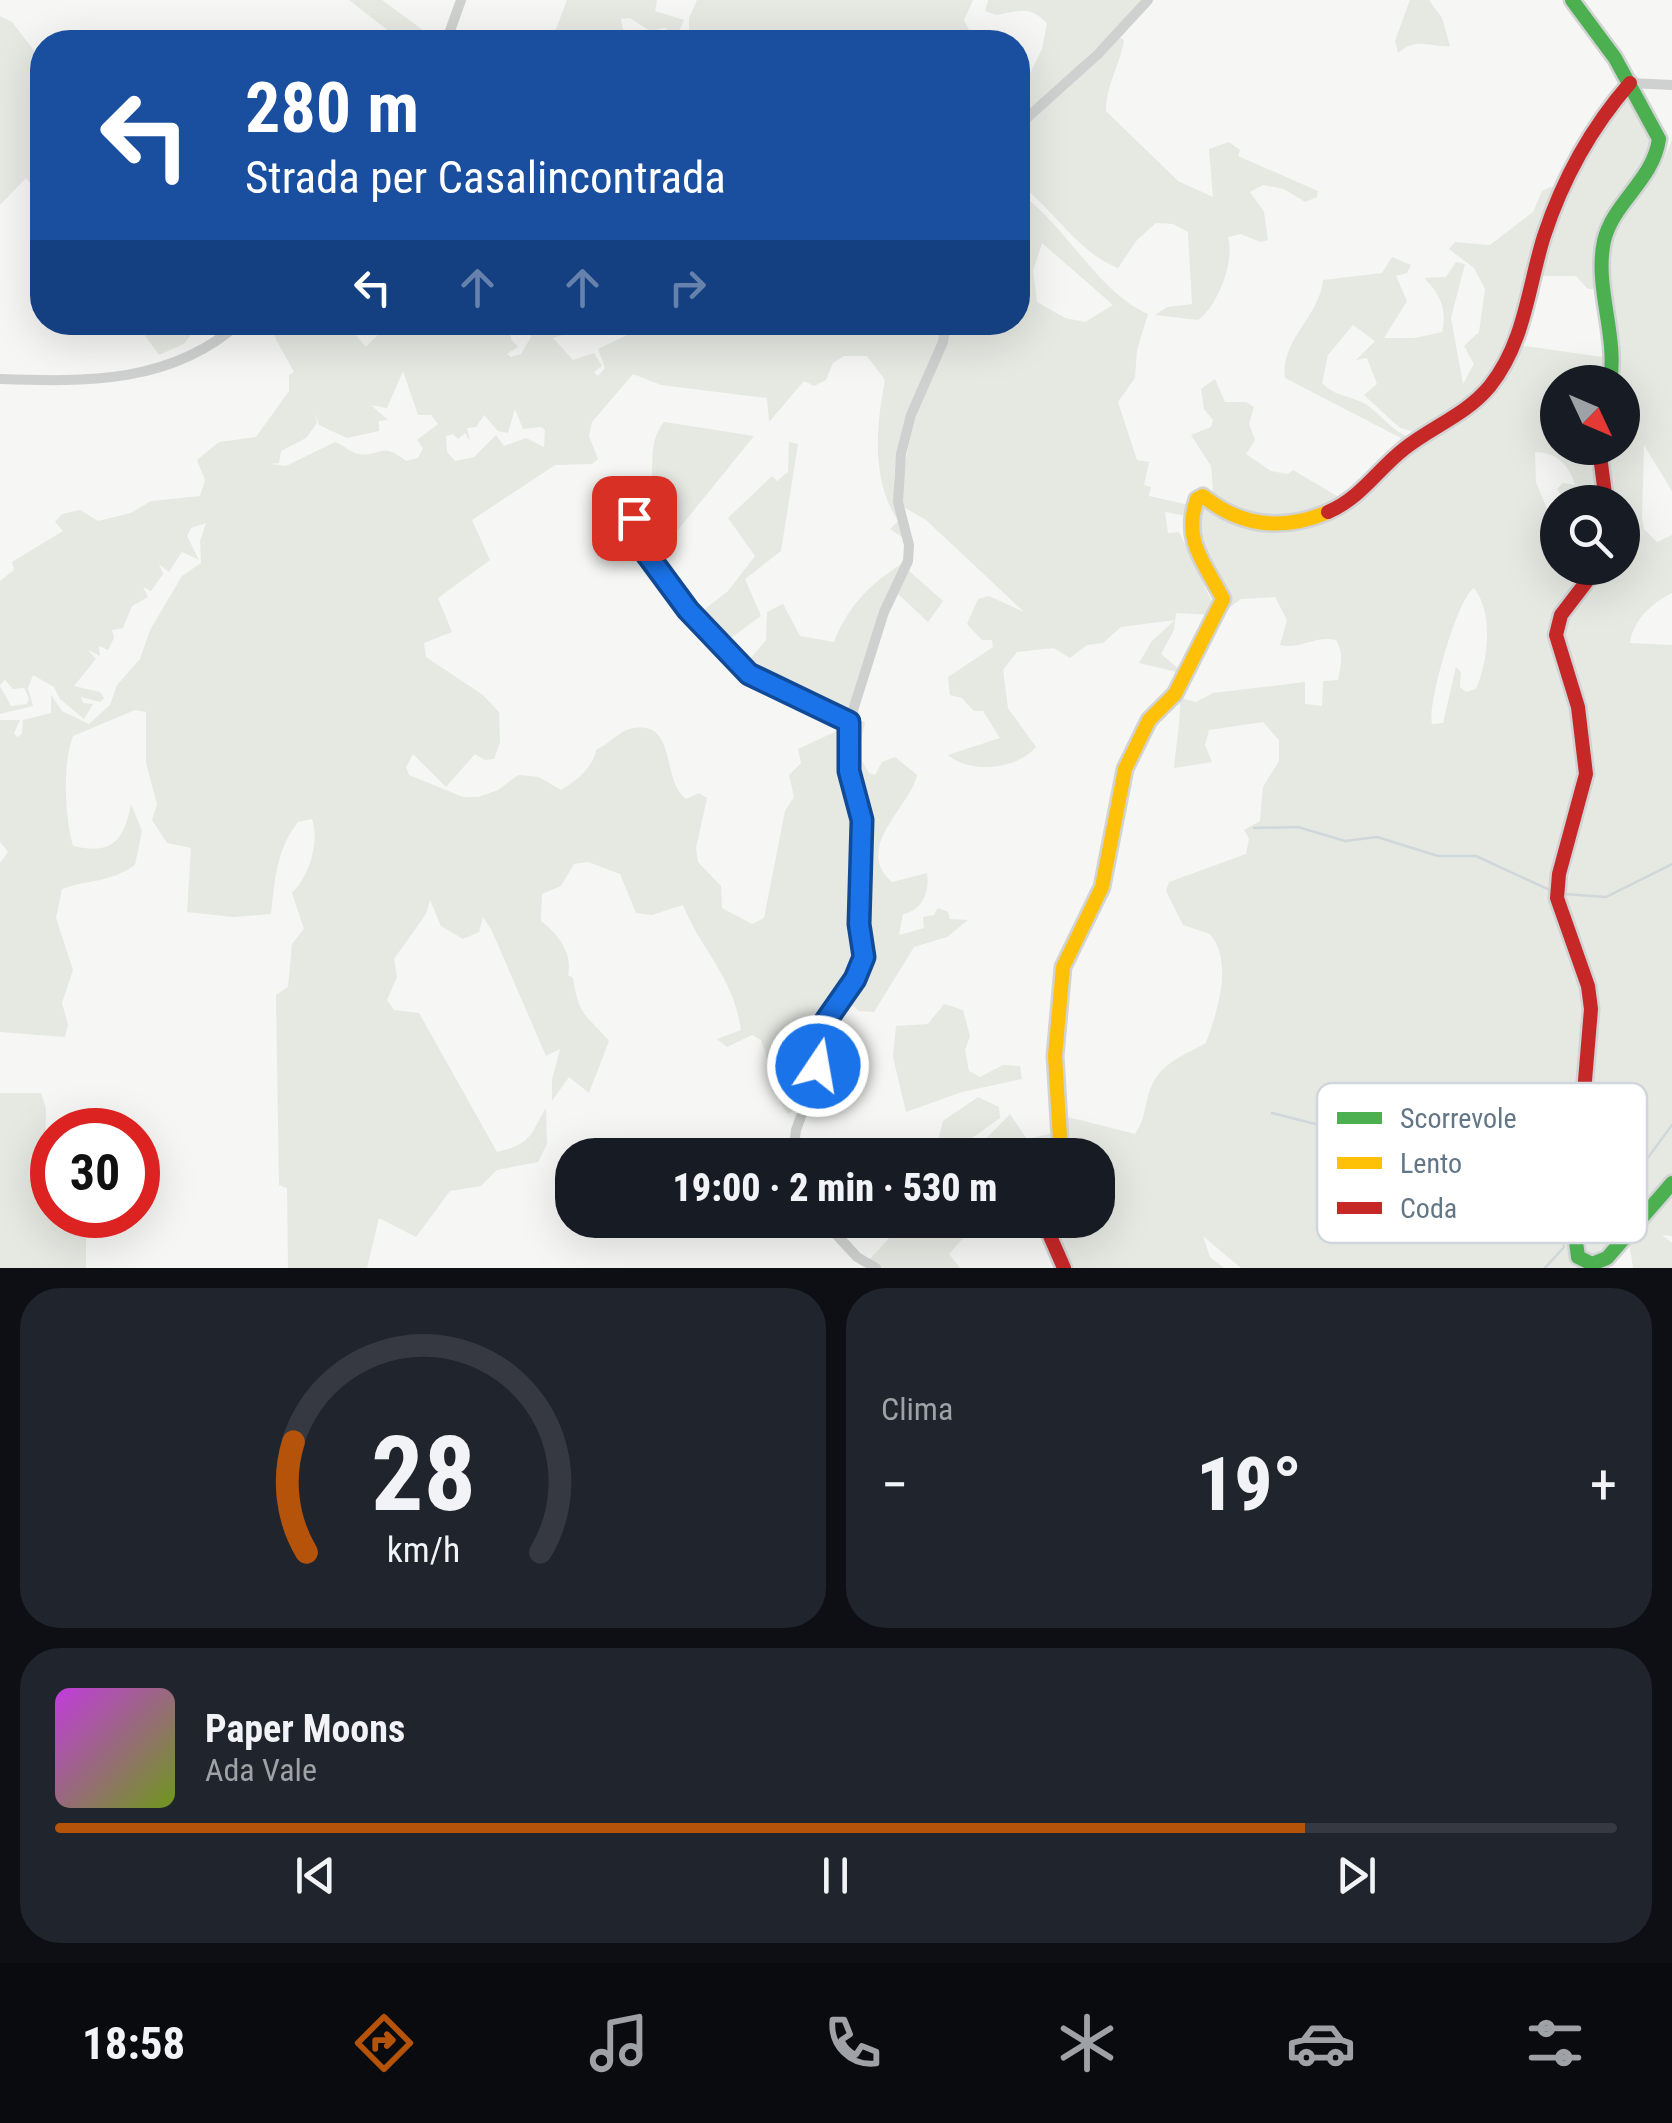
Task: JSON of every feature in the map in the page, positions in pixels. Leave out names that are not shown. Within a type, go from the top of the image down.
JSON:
[{"type":"street","points":[[450,30],[461,0]]},
{"type":"street","points":[[1030,115],[1098,54],[1148,0]]},
{"type":"street","points":[[1572,0],[1630,83],[1653,122],[1659,144],[1651,170],[1618,209],[1604,242],[1617,345],[1613,365]]},
{"type":"street","points":[[1630,83],[1672,85]]},
{"type":"street","points":[[1060,1138],[1055,1056],[1063,967],[1102,886],[1125,769],[1150,720],[1175,694],[1224,599],[1216,580],[1199,562],[1187,528],[1197,499],[1203,496],[1219,512],[1242,523],[1286,524],[1353,498],[1399,452],[1458,416],[1508,360],[1518,340],[1550,210],[1606,111],[1630,83]]},
{"type":"street","points":[[0,379],[124,377],[199,352],[222,335]]},
{"type":"street","points":[[795,1138],[816,1076],[823,1025],[855,979],[864,957],[859,924],[862,835],[849,771],[849,722],[884,612],[908,561],[909,545],[898,502],[901,454],[910,415],[938,360],[943,335]]},
{"type":"street","points":[[643,503],[634,518],[635,538],[724,648],[758,682],[849,722]]},
{"type":"street","points":[[1584,585],[1560,615],[1556,635],[1578,707],[1586,758],[1582,798],[1557,889],[1564,929],[1588,986],[1591,1009],[1585,1083]]},
{"type":"street","points":[[1647,1212],[1672,1183]]},
{"type":"street","points":[[840,1238],[856,1256],[876,1268]]},
{"type":"street","points":[[1051,1238],[1064,1268]]},
{"type":"street","points":[[1573,1243],[1578,1257],[1592,1264],[1607,1258],[1620,1243]]},
{"type":"shaded area","points":[[349,0],[382,0],[423,30],[388,30]]},
{"type":"shaded area","points":[[567,0],[657,0],[655,11],[684,20],[680,30],[648,30],[630,18],[621,19],[623,30],[556,30]]},
{"type":"shaded area","points":[[697,0],[973,0],[964,20],[969,30],[689,30],[689,18]]},
{"type":"shaded area","points":[[988,0],[1145,0],[1030,113],[1030,74],[1042,49],[1047,23],[1028,11],[996,15],[985,11]]},
{"type":"shaded area","points":[[1410,0],[1429,0],[1442,18],[1450,46],[1418,44],[1398,53],[1395,41]]},
{"type":"shaded area","points":[[0,16],[12,22],[30,45],[30,183],[26,178],[0,205]]},
{"type":"shaded area","points":[[1119,37],[1124,40],[1106,111],[1178,181],[1213,197],[1209,149],[1229,142],[1240,150],[1238,156],[1318,191],[1317,197],[1305,202],[1284,189],[1263,185],[1250,192],[1264,212],[1268,240],[1260,242],[1241,234],[1228,237],[1229,258],[1223,282],[1198,320],[1155,315],[1167,307],[1192,304],[1188,232],[1173,224],[1156,223],[1137,240],[1118,268],[1090,252],[1030,193],[1030,119]]},
{"type":"shaded area","points":[[1628,90],[1654,133],[1654,149],[1647,171],[1617,208],[1603,289],[1588,289],[1576,276],[1534,276],[1572,178]]},
{"type":"shaded area","points":[[1672,140],[1672,491],[1644,445],[1642,517],[1644,529],[1657,542],[1672,535],[1672,593],[1645,613],[1630,643],[1672,645],[1672,1173],[1647,1204],[1647,1083],[1588,1083],[1595,993],[1564,900],[1592,772],[1591,743],[1561,640],[1565,625],[1592,585],[1640,585],[1640,485],[1610,485],[1607,465],[1640,465],[1640,365],[1617,365],[1620,341],[1606,263],[1611,231],[1660,168]]},
{"type":"shaded area","points":[[1557,189],[1511,347],[1475,397],[1421,435],[1399,427],[1364,395],[1377,384],[1367,358],[1356,360],[1375,341],[1353,325],[1328,355],[1322,383],[1366,404],[1414,439],[1351,498],[1293,519],[1246,523],[1207,494],[1213,492],[1211,466],[1191,435],[1211,427],[1213,420],[1204,409],[1201,389],[1215,379],[1225,402],[1246,402],[1254,407],[1249,424],[1255,440],[1246,454],[1271,471],[1288,474],[1293,470],[1342,499],[1401,438],[1285,378],[1288,352],[1315,305],[1323,280],[1382,273],[1392,257],[1411,265],[1407,273],[1396,276],[1407,301],[1384,338],[1414,338],[1442,332],[1444,324],[1441,302],[1424,278],[1446,277],[1456,262],[1465,264],[1451,318],[1463,384],[1474,364],[1464,346],[1479,332],[1485,289],[1474,268],[1449,249],[1455,242],[1490,245],[1533,212],[1542,191]]},
{"type":"shaded area","points":[[1030,201],[1112,290],[1148,314],[1137,350],[1135,378],[1118,402],[1137,460],[1149,462],[1144,485],[1151,487],[1149,496],[1189,505],[1188,516],[1165,512],[1168,533],[1179,532],[1213,604],[1211,615],[1176,613],[1174,630],[1161,654],[1185,674],[1139,663],[1152,641],[1175,620],[1121,627],[1103,643],[1087,645],[1070,658],[1054,648],[1017,652],[1003,670],[1008,708],[1036,747],[1017,761],[993,767],[968,765],[948,755],[1000,738],[983,711],[974,711],[962,698],[950,695],[948,677],[993,647],[992,640],[982,640],[967,624],[978,599],[989,596],[1024,612],[926,520],[902,506],[906,458],[945,335],[1030,335]],"holes":[[[1042,243],[1113,305],[1085,322],[1065,318],[1037,302],[1033,271]]]},
{"type":"shaded area","points":[[145,335],[191,335],[184,344],[159,355]]},
{"type":"shaded area","points":[[274,335],[356,335],[366,347],[378,335],[511,335],[518,347],[507,354],[511,357],[521,354],[531,335],[563,335],[553,338],[573,360],[594,353],[602,366],[594,372],[598,376],[605,368],[598,349],[627,335],[941,335],[897,458],[895,494],[905,539],[890,529],[898,521],[883,488],[880,470],[879,416],[885,380],[867,356],[844,356],[833,363],[826,380],[814,386],[804,381],[769,422],[767,398],[661,385],[633,374],[592,422],[589,436],[598,459],[592,464],[555,465],[472,520],[490,560],[438,598],[452,632],[424,643],[426,657],[483,695],[499,712],[500,742],[494,759],[485,760],[475,754],[446,787],[413,754],[406,767],[409,775],[463,797],[498,790],[518,775],[539,777],[561,790],[588,768],[596,750],[621,733],[645,728],[655,732],[662,741],[678,790],[686,799],[699,793],[707,798],[696,848],[698,862],[721,886],[722,908],[752,924],[764,918],[785,811],[794,797],[789,775],[801,763],[798,749],[841,729],[857,809],[861,955],[848,984],[824,1016],[815,1069],[802,1105],[788,1114],[774,1087],[761,1040],[752,1035],[727,1047],[717,1039],[741,1030],[737,1011],[683,905],[652,915],[636,913],[620,874],[588,862],[574,864],[561,886],[542,894],[541,921],[566,952],[568,975],[573,978],[581,1008],[609,1041],[589,1093],[569,1077],[552,1101],[552,1080],[560,1049],[546,1056],[492,931],[483,917],[479,932],[463,939],[441,926],[430,900],[426,914],[394,959],[397,977],[387,1000],[394,1010],[419,1013],[497,1152],[528,1138],[546,1108],[547,1144],[538,1162],[497,1170],[481,1186],[450,1191],[416,1237],[379,1218],[367,1268],[288,1268],[287,1188],[279,1185],[276,995],[288,987],[292,944],[304,929],[292,893],[311,859],[315,838],[312,819],[298,822],[285,843],[271,914],[233,917],[187,912],[191,848],[167,843],[152,820],[157,804],[146,763],[146,712],[135,710],[73,736],[70,748],[66,791],[73,846],[97,849],[114,843],[124,828],[131,804],[142,831],[135,865],[108,878],[62,889],[56,918],[73,970],[62,1003],[68,1025],[65,1037],[0,1032],[0,863],[8,852],[0,842],[0,720],[20,720],[14,733],[17,737],[22,734],[23,720],[51,713],[51,695],[62,711],[89,724],[110,705],[117,685],[140,659],[150,630],[182,576],[201,563],[200,541],[206,523],[191,528],[187,536],[199,560],[182,552],[169,572],[159,564],[163,574],[151,591],[143,587],[148,597],[132,606],[123,628],[112,630],[114,638],[108,650],[99,646],[100,656],[88,650],[96,659],[74,686],[100,692],[104,698],[100,702],[81,697],[83,703],[93,704],[84,719],[60,699],[54,687],[33,675],[28,688],[33,706],[0,714],[0,686],[11,706],[27,704],[29,698],[24,688],[13,689],[5,680],[0,685],[0,581],[14,570],[12,562],[63,531],[55,522],[62,514],[80,510],[98,521],[131,513],[151,501],[200,496],[205,480],[197,460],[219,442],[256,437],[289,391],[289,375],[294,372]],"holes":[[[403,371],[418,415],[431,415],[438,424],[417,440],[423,448],[418,458],[406,461],[386,451],[358,454],[335,442],[286,466],[270,464],[279,463],[281,451],[306,438],[317,423],[314,412],[319,425],[347,438],[379,431],[379,421],[388,420],[371,405],[387,408]],[[515,409],[523,429],[545,430],[544,447],[526,438],[504,446],[496,435],[474,457],[455,461],[447,452],[446,436],[453,434],[458,439],[465,433],[470,441],[467,428],[476,427],[484,415],[498,431],[508,433]]]},
{"type":"shaded area","points":[[1518,345],[1609,358],[1608,365],[1540,365],[1540,453],[1535,452],[1540,492],[1540,585],[1579,585],[1557,613],[1582,774],[1552,898],[1586,997],[1579,1083],[1317,1083],[1317,1243],[1567,1243],[1579,1268],[1241,1268],[1203,1236],[1210,1257],[1224,1268],[1069,1268],[1055,1238],[1115,1238],[1115,1138],[1067,1138],[1068,1117],[1135,1134],[1157,1076],[1170,1063],[1206,1043],[1221,988],[1221,959],[1210,934],[1183,925],[1166,891],[1169,882],[1246,854],[1249,839],[1244,830],[1260,821],[1263,787],[1279,761],[1279,740],[1263,722],[1209,730],[1205,745],[1212,762],[1174,768],[1180,698],[1196,702],[1213,693],[1305,682],[1305,704],[1322,706],[1323,681],[1338,680],[1340,670],[1341,654],[1336,640],[1280,645],[1287,620],[1275,597],[1241,599],[1225,611],[1226,598],[1192,532],[1201,503],[1235,524],[1261,531],[1321,519],[1412,448],[1456,423]],"holes":[[[1474,588],[1487,624],[1484,665],[1476,689],[1466,692],[1460,687],[1461,672],[1456,667],[1443,723],[1432,724],[1445,653],[1460,611]]]},
{"type":"shaded area","points":[[664,422],[754,436],[677,531],[651,512],[642,513],[651,489],[654,443]]},
{"type":"shaded area","points":[[789,442],[798,444],[781,551],[745,579],[761,616],[721,645],[696,616],[728,591],[755,556],[728,518],[772,476],[777,481],[788,472]]},
{"type":"shaded area","points":[[1564,465],[1596,465],[1599,485],[1575,485]]},
{"type":"shaded area","points":[[906,561],[846,715],[761,681],[766,671],[750,659],[766,640],[767,612],[783,604],[800,636],[834,642],[862,596]]},
{"type":"shaded area","points":[[908,570],[943,601],[928,622],[896,592]]},
{"type":"shaded area","points":[[855,717],[865,723],[858,754],[869,773],[875,775],[882,762],[895,757],[917,775],[887,827],[878,855],[881,869],[892,882],[927,873],[923,899],[915,909],[903,914],[899,935],[924,928],[923,917],[934,915],[938,908],[948,912],[950,919],[968,920],[947,937],[914,947],[874,1012],[859,1011],[846,1001],[859,975],[869,861],[850,763]]},
{"type":"shaded area","points":[[944,1004],[963,1010],[970,1036],[965,1050],[969,1071],[980,1077],[1003,1065],[1020,1066],[1022,1079],[962,1092],[906,1112],[893,1057],[896,1026],[928,1024]]},
{"type":"shaded area","points":[[0,1093],[41,1093],[46,1108],[30,1108],[30,1238],[86,1238],[86,1268],[0,1268]]},
{"type":"shaded area","points":[[978,1097],[999,1107],[1000,1118],[972,1138],[940,1138],[943,1121]]},
{"type":"shaded area","points":[[1010,1114],[1026,1138],[987,1138]]},
{"type":"shaded area","points":[[1057,1132],[1057,1138],[1031,1138]]},
{"type":"shaded area","points":[[1672,1191],[1672,1236],[1662,1235],[1672,1243],[1672,1268],[1633,1268],[1629,1243],[1647,1243],[1647,1220]]},
{"type":"shaded area","points":[[889,1238],[963,1238],[949,1254],[960,1268],[881,1268],[868,1261]]},
{"type":"shaded area","points":[[1579,1243],[1613,1243],[1593,1254],[1581,1251]]},
{"type":"waterway","points":[[1254,828],[1298,827],[1345,841],[1377,837],[1438,856],[1476,856],[1552,891]]},
{"type":"waterway","points":[[1564,894],[1606,897],[1672,864]]},
{"type":"waterway","points":[[1272,1113],[1317,1124]]},
{"type":"waterway","points":[[1647,1159],[1672,1125]]},
{"type":"waterway","points":[[1545,1268],[1564,1247],[1563,1243]]},
{"type":"traffic: fast","points":[[1572,0],[1615,58],[1659,139],[1649,167],[1616,215],[1604,241],[1602,276],[1612,365]]},
{"type":"traffic: fast","points":[[1647,1212],[1672,1183]]},
{"type":"traffic: fast","points":[[1576,1243],[1578,1257],[1592,1264],[1607,1258],[1620,1243]]},
{"type":"traffic: slow","points":[[1060,1138],[1055,1056],[1063,967],[1102,887],[1125,769],[1149,720],[1175,694],[1223,599],[1194,540],[1197,499],[1203,496],[1232,514],[1263,523],[1295,522],[1328,512]]},
{"type":"traffic: jam","points":[[1328,512],[1350,499],[1404,449],[1471,405],[1502,369],[1518,333],[1544,236],[1560,194],[1590,136],[1630,83]]},
{"type":"traffic: jam","points":[[1601,465],[1604,485]]},
{"type":"traffic: jam","points":[[1584,585],[1561,615],[1556,635],[1578,707],[1586,774],[1559,874],[1557,898],[1588,986],[1591,1009],[1585,1083]]},
{"type":"traffic: jam","points":[[1051,1238],[1064,1268]]},
{"type":"route","points":[[634,518],[635,538],[688,610],[749,674],[758,682],[849,722],[849,771],[862,820],[859,924],[864,957],[855,979],[823,1025],[818,1066]]}]
